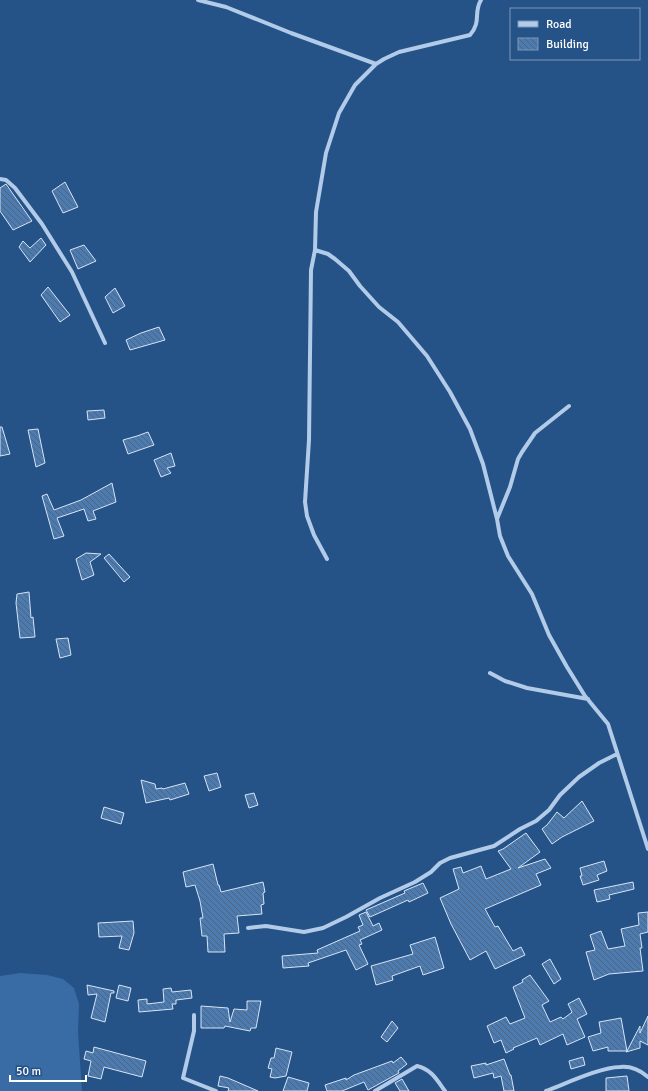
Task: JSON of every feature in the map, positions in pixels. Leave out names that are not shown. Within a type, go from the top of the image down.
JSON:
[{"type":"street","points":[[198,0],[226,7],[291,33],[376,64]]},
{"type":"street","points":[[327,559],[314,535],[307,516],[305,502],[309,440],[311,270],[315,250],[316,212],[326,153],[339,113],[355,85],[376,64],[384,58],[399,52],[470,35],[475,29],[477,22],[477,11],[480,0]]},
{"type":"street","points":[[0,179],[6,180],[15,188],[42,224],[72,272],[105,343]]},
{"type":"street","points":[[315,250],[328,254],[336,259],[349,271],[374,302],[398,322],[427,356],[450,392],[470,429],[483,464],[500,536],[508,556],[532,594],[549,634],[567,667],[588,699],[608,724],[648,849]]},
{"type":"street","points":[[497,519],[510,488],[518,459],[526,445],[535,433],[569,406]]},
{"type":"street","points":[[490,672],[505,681],[527,688],[588,699]]},
{"type":"street","points":[[248,928],[266,926],[304,932],[323,928],[340,920],[380,898],[415,882],[440,863],[450,858],[494,846],[520,829],[536,821],[549,810],[560,795],[578,777],[598,763],[617,754]]},
{"type":"street","points":[[194,1015],[194,1031],[183,1078],[216,1091]]},
{"type":"street","points":[[375,1091],[416,1066],[430,1071],[445,1091]]},
{"type":"street","points":[[546,1091],[598,1071],[619,1066],[633,1068],[648,1077]]},
{"type":"shaded area","points":[[20,973],[47,975],[63,979],[74,988],[79,1004],[78,1032],[82,1091],[0,1091],[0,976]]},
{"type":"building","points":[[65,182],[78,207],[63,213],[52,191]]},
{"type":"building","points":[[6,184],[32,221],[13,230],[0,211],[0,188]]},
{"type":"building","points":[[41,238],[46,245],[30,262],[19,247],[23,241],[30,248]]},
{"type":"building","points":[[84,245],[96,261],[78,269],[70,250]]},
{"type":"building","points":[[48,287],[70,315],[60,322],[41,295]]},
{"type":"building","points":[[115,288],[125,306],[113,313],[105,297]]},
{"type":"building","points":[[159,327],[165,340],[130,350],[126,340]]},
{"type":"building","points":[[104,410],[105,418],[88,420],[87,411]]},
{"type":"building","points":[[0,427],[2,427],[10,454],[0,456]]},
{"type":"building","points":[[38,429],[45,463],[36,467],[28,430]]},
{"type":"building","points":[[148,432],[154,445],[128,454],[123,440]]},
{"type":"building","points":[[171,453],[175,466],[167,468],[171,473],[161,477],[154,460]]},
{"type":"building","points":[[112,483],[116,502],[93,511],[96,519],[88,521],[84,509],[57,518],[64,536],[54,539],[42,496],[47,494],[54,510],[81,500]]},
{"type":"building","points":[[86,553],[101,554],[90,562],[94,575],[82,580],[76,559]]},
{"type":"building","points":[[109,554],[130,577],[124,582],[104,558]]},
{"type":"building","points":[[29,592],[31,618],[33,617],[35,637],[20,638],[16,603],[17,594]]},
{"type":"building","points":[[68,638],[71,655],[60,658],[56,639]]},
{"type":"building","points":[[217,773],[221,787],[209,791],[204,776]]},
{"type":"building","points":[[141,780],[155,784],[156,789],[163,789],[185,783],[189,794],[170,800],[169,798],[146,803]]},
{"type":"building","points":[[254,793],[258,805],[249,808],[245,795]]},
{"type":"building","points":[[582,801],[594,821],[562,837],[552,844],[542,829],[557,812],[564,818]]},
{"type":"building","points":[[104,807],[124,813],[121,824],[101,818]]},
{"type":"building","points":[[526,833],[540,852],[518,868],[545,859],[551,868],[536,874],[541,885],[485,909],[495,927],[498,926],[513,951],[521,947],[525,955],[495,969],[486,951],[470,960],[451,924],[440,898],[459,889],[453,869],[461,867],[463,873],[481,866],[486,879],[511,869],[498,851]]},
{"type":"building","points":[[604,861],[607,871],[597,875],[599,880],[583,885],[580,876],[582,876],[580,868]]},
{"type":"building","points":[[213,864],[221,892],[263,882],[265,892],[263,893],[264,904],[261,905],[262,914],[237,916],[239,933],[224,934],[225,952],[208,952],[207,936],[202,936],[200,918],[203,918],[195,885],[186,887],[183,872]]},
{"type":"building","points":[[633,882],[634,889],[609,895],[610,899],[597,902],[594,890]]},
{"type":"building","points":[[423,883],[428,893],[370,917],[366,910],[405,893],[404,891]]},
{"type":"building","points":[[366,912],[373,926],[379,923],[382,930],[360,940],[362,944],[359,945],[368,964],[356,970],[346,950],[308,963],[309,966],[283,968],[282,956],[318,953],[317,950],[360,931],[358,927],[363,925],[359,915]]},
{"type":"building","points":[[648,912],[648,932],[640,934],[643,971],[609,974],[594,980],[586,952],[595,950],[590,935],[601,931],[608,949],[625,946],[621,929],[639,925],[638,913]]},
{"type":"building","points":[[133,921],[134,933],[129,950],[119,948],[122,936],[99,937],[98,923]]},
{"type":"building","points":[[435,937],[444,968],[423,975],[420,966],[392,976],[393,980],[376,985],[371,966],[413,954],[410,945]]},
{"type":"building","points":[[550,959],[561,979],[554,984],[542,964]]},
{"type":"building","points":[[530,975],[549,1001],[542,1005],[550,1022],[561,1017],[563,1019],[571,1013],[572,1012],[568,1004],[579,998],[587,1014],[577,1019],[585,1037],[567,1045],[563,1034],[540,1045],[537,1038],[513,1048],[514,1049],[506,1053],[501,1040],[494,1043],[487,1026],[506,1017],[510,1024],[525,1018],[513,987],[523,982],[522,980]]},
{"type":"building","points":[[87,985],[114,991],[114,993],[111,993],[105,1022],[91,1018],[97,994],[88,995]]},
{"type":"building","points":[[119,985],[131,988],[128,1001],[116,998]]},
{"type":"building","points":[[171,988],[172,992],[191,990],[192,998],[176,1000],[176,1004],[172,1004],[173,1009],[139,1012],[138,1000],[147,999],[147,1004],[164,1002],[163,989]]},
{"type":"building","points":[[247,1001],[261,1001],[256,1028],[251,1028],[250,1031],[225,1026],[224,1028],[201,1028],[201,1006],[228,1008],[230,1022],[234,1009],[247,1010]]},
{"type":"building","points":[[648,1016],[648,1045],[640,1041],[640,1048],[626,1052],[640,1026],[640,1033]]},
{"type":"building","points":[[621,1018],[627,1051],[608,1051],[608,1047],[593,1051],[588,1037],[601,1033],[599,1022]]},
{"type":"building","points":[[392,1021],[398,1028],[387,1042],[381,1037]]},
{"type":"building","points":[[94,1047],[146,1061],[142,1077],[104,1067],[101,1079],[88,1076],[91,1061],[84,1059],[86,1051],[93,1053]]},
{"type":"building","points":[[276,1048],[292,1052],[286,1076],[275,1078],[270,1077],[272,1069],[268,1068],[271,1058],[274,1058]]},
{"type":"building","points":[[401,1057],[407,1064],[398,1071],[399,1073],[368,1090],[364,1082],[342,1091],[327,1091],[325,1085],[346,1078],[346,1080],[354,1075],[392,1061],[393,1063]]},
{"type":"building","points":[[583,1057],[585,1065],[571,1069],[569,1061]]},
{"type":"building","points":[[504,1059],[511,1075],[514,1091],[504,1091],[501,1076],[494,1078],[493,1073],[474,1078],[471,1066],[486,1063],[486,1065]]},
{"type":"building","points":[[220,1076],[258,1091],[228,1091],[229,1088],[218,1086]]},
{"type":"building","points":[[627,1076],[629,1091],[606,1091],[606,1078]]},
{"type":"building","points":[[288,1077],[309,1083],[307,1091],[283,1091]]},
{"type":"building","points":[[402,1079],[409,1091],[400,1091],[395,1083]]}]
